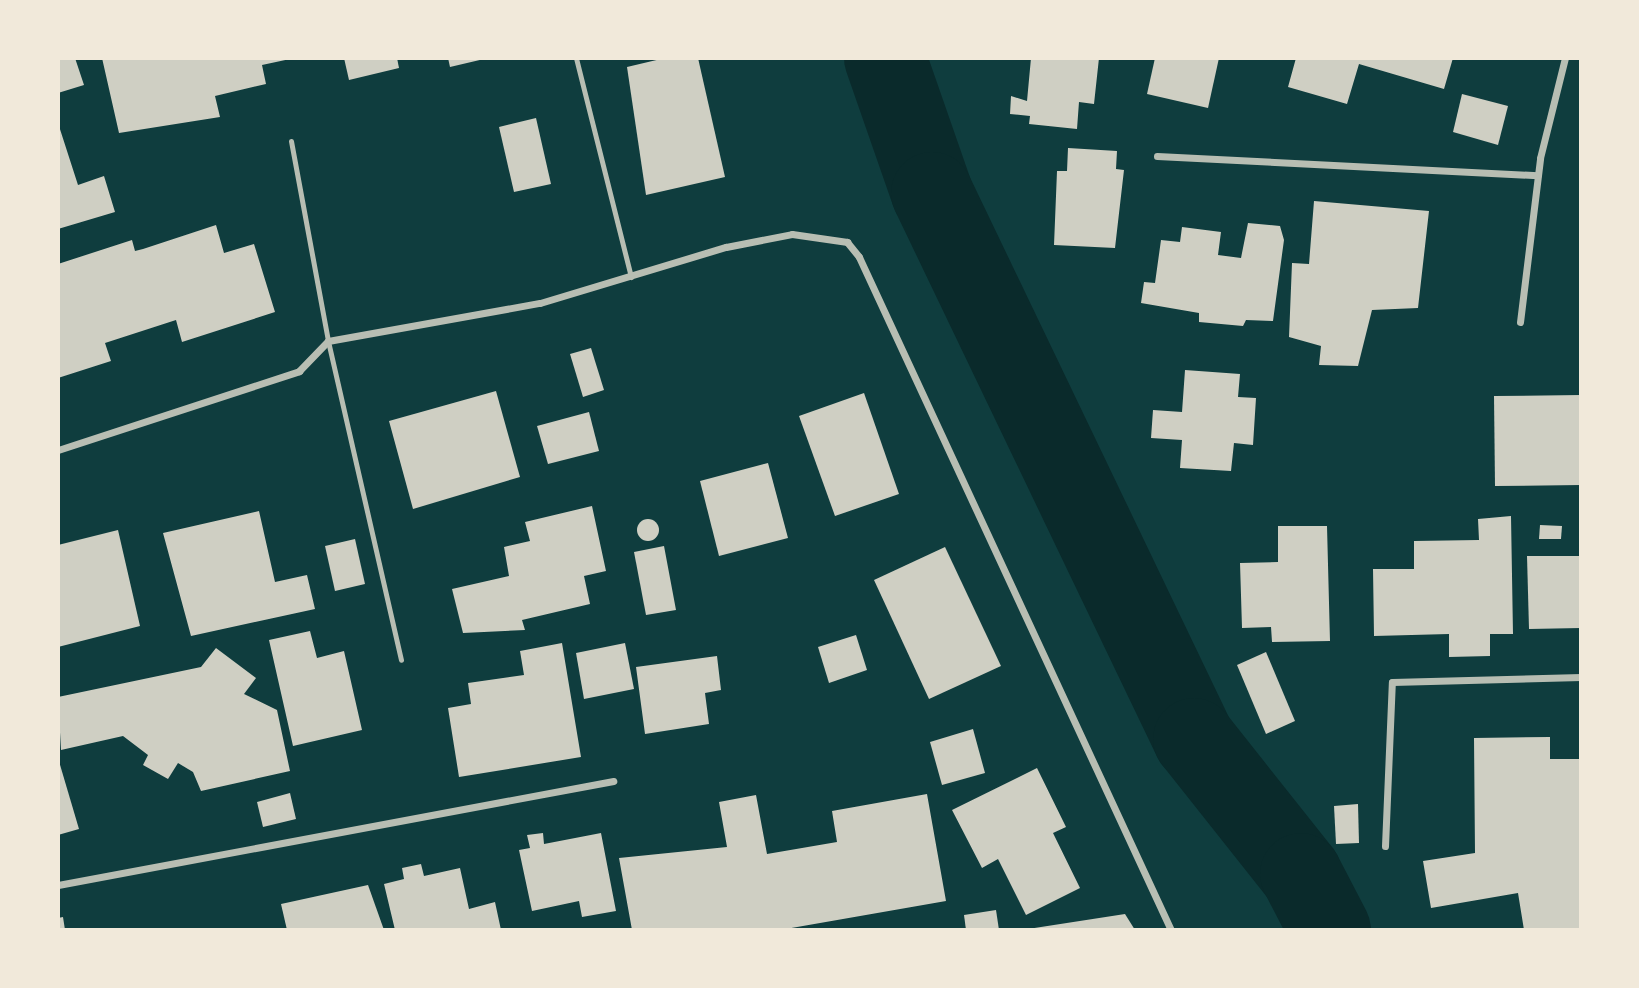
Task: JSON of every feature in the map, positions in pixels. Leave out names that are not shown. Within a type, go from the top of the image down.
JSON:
[{"type":"street","points":[[1520,322],[1538,175],[1565,58]]},
{"type":"street","points":[[1157,156],[1538,175]]},
{"type":"street","points":[[58,450],[299,371],[328,341],[540,303],[726,247],[792,234],[847,242],[859,257],[1171,930]]},
{"type":"street","points":[[1385,846],[1392,682],[1581,677]]},
{"type":"street","points":[[58,885],[612,781]]},
{"type":"lane","points":[[576,58],[631,277]]},
{"type":"lane","points":[[291,141],[328,341],[401,660]]},
{"type":"building","points":[[58,58],[75,58],[84,85],[58,93]]},
{"type":"building","points":[[102,58],[290,59],[262,65],[266,84],[215,96],[220,117],[119,133]]},
{"type":"building","points":[[344,58],[397,58],[399,68],[349,80]]},
{"type":"building","points":[[448,58],[484,58],[484,59],[450,67]]},
{"type":"building","points":[[665,58],[698,58],[725,177],[646,195],[627,67]]},
{"type":"building","points":[[1031,58],[1099,58],[1094,104],[1079,102],[1077,129],[1029,124],[1030,116],[1010,114],[1011,96],[1027,101]]},
{"type":"building","points":[[1155,58],[1219,58],[1208,108],[1147,94]]},
{"type":"building","points":[[1296,58],[1453,58],[1444,89],[1359,64],[1347,104],[1288,87]]},
{"type":"building","points":[[1462,94],[1508,106],[1498,145],[1453,132]]},
{"type":"building","points":[[536,118],[551,184],[514,192],[499,127]]},
{"type":"building","points":[[58,123],[78,185],[104,176],[115,212],[58,229]]},
{"type":"building","points":[[1068,148],[1117,151],[1116,169],[1124,170],[1115,248],[1054,245],[1057,171],[1067,171]]},
{"type":"building","points":[[1314,201],[1429,211],[1418,308],[1372,310],[1358,366],[1319,365],[1321,346],[1289,337],[1292,263],[1309,264]]},
{"type":"building","points":[[1248,223],[1280,226],[1284,240],[1273,321],[1246,320],[1243,326],[1199,322],[1199,313],[1141,303],[1144,282],[1155,283],[1161,240],[1180,242],[1182,227],[1221,232],[1218,255],[1241,258]]},
{"type":"building","points":[[216,225],[224,253],[254,244],[275,312],[182,342],[176,320],[105,343],[111,361],[58,378],[58,264],[132,240],[135,251]]},
{"type":"building","points":[[591,348],[604,390],[583,397],[570,354]]},
{"type":"building","points":[[1185,370],[1240,374],[1238,397],[1256,398],[1253,445],[1234,443],[1231,471],[1180,468],[1182,440],[1151,438],[1153,410],[1182,412]]},
{"type":"building","points":[[496,391],[520,477],[413,509],[389,421]]},
{"type":"building","points":[[864,393],[899,494],[835,516],[799,416]]},
{"type":"building","points":[[1581,395],[1581,485],[1495,486],[1494,396]]},
{"type":"building","points":[[589,412],[599,451],[548,464],[537,426]]},
{"type":"building","points":[[768,463],[788,538],[719,556],[700,481]]},
{"type":"building","points":[[592,506],[606,571],[584,576],[590,604],[522,620],[525,630],[463,633],[452,589],[509,576],[504,547],[530,541],[525,522]]},
{"type":"building","points":[[259,511],[275,582],[307,575],[315,609],[191,636],[163,533]]},
{"type":"building","points":[[1511,516],[1513,634],[1490,634],[1490,656],[1449,657],[1449,634],[1374,636],[1373,569],[1414,569],[1414,541],[1479,540],[1478,519]]},
{"type":"building","points":[[648,519],[656,522],[659,530],[656,538],[648,541],[640,538],[637,530],[640,522]]},
{"type":"building","points":[[1540,525],[1562,526],[1561,539],[1539,539]]},
{"type":"building","points":[[1278,526],[1327,526],[1330,641],[1272,642],[1271,627],[1242,628],[1240,563],[1278,562]]},
{"type":"building","points":[[118,530],[140,626],[58,647],[58,545]]},
{"type":"building","points":[[355,539],[365,584],[335,591],[325,546]]},
{"type":"building","points":[[664,546],[676,610],[646,615],[634,552]]},
{"type":"building","points":[[945,547],[1001,666],[929,699],[874,580]]},
{"type":"building","points":[[1527,556],[1581,556],[1581,628],[1529,629]]},
{"type":"building","points":[[310,631],[317,658],[344,651],[362,730],[293,746],[269,640]]},
{"type":"building","points":[[856,635],[867,670],[829,683],[818,647]]},
{"type":"building","points":[[562,643],[581,757],[459,777],[448,708],[471,704],[468,683],[524,675],[520,651]]},
{"type":"building","points":[[625,643],[634,689],[584,699],[576,653]]},
{"type":"building","points":[[216,648],[256,678],[244,694],[277,710],[290,771],[201,791],[193,772],[178,763],[168,779],[143,765],[148,755],[123,736],[61,750],[58,697],[201,667]]},
{"type":"building","points":[[1266,652],[1295,721],[1266,734],[1237,665]]},
{"type":"building","points":[[717,656],[721,690],[705,693],[709,724],[645,734],[636,667]]},
{"type":"building","points":[[973,729],[985,773],[942,785],[930,742]]},
{"type":"building","points":[[1550,737],[1550,759],[1581,759],[1581,930],[1524,930],[1518,893],[1431,908],[1423,861],[1475,853],[1474,738]]},
{"type":"building","points":[[58,758],[79,829],[58,835]]},
{"type":"building","points":[[1037,768],[1066,827],[1053,833],[1080,888],[1026,915],[998,859],[982,868],[952,810]]},
{"type":"building","points":[[290,793],[296,819],[263,827],[257,802]]},
{"type":"building","points":[[927,794],[946,901],[780,930],[632,930],[619,858],[727,847],[719,802],[756,795],[767,854],[837,842],[832,811]]},
{"type":"building","points":[[1358,804],[1359,843],[1336,844],[1334,806]]},
{"type":"building","points":[[543,833],[544,844],[601,833],[616,911],[582,917],[579,901],[532,911],[519,850],[530,848],[527,835]]},
{"type":"building","points":[[421,864],[424,876],[460,868],[469,909],[495,902],[501,930],[395,930],[384,884],[404,879],[402,868]]},
{"type":"building","points":[[368,885],[384,930],[287,930],[281,904]]},
{"type":"building","points":[[996,910],[999,930],[966,930],[964,915]]},
{"type":"building","points":[[1125,914],[1135,930],[1028,930],[1028,929]]},
{"type":"building","points":[[63,917],[65,930],[58,930],[58,918]]},
{"type":"waterway","points":[[885,58],[932,193],[1194,739],[1301,874],[1330,930]]}]
